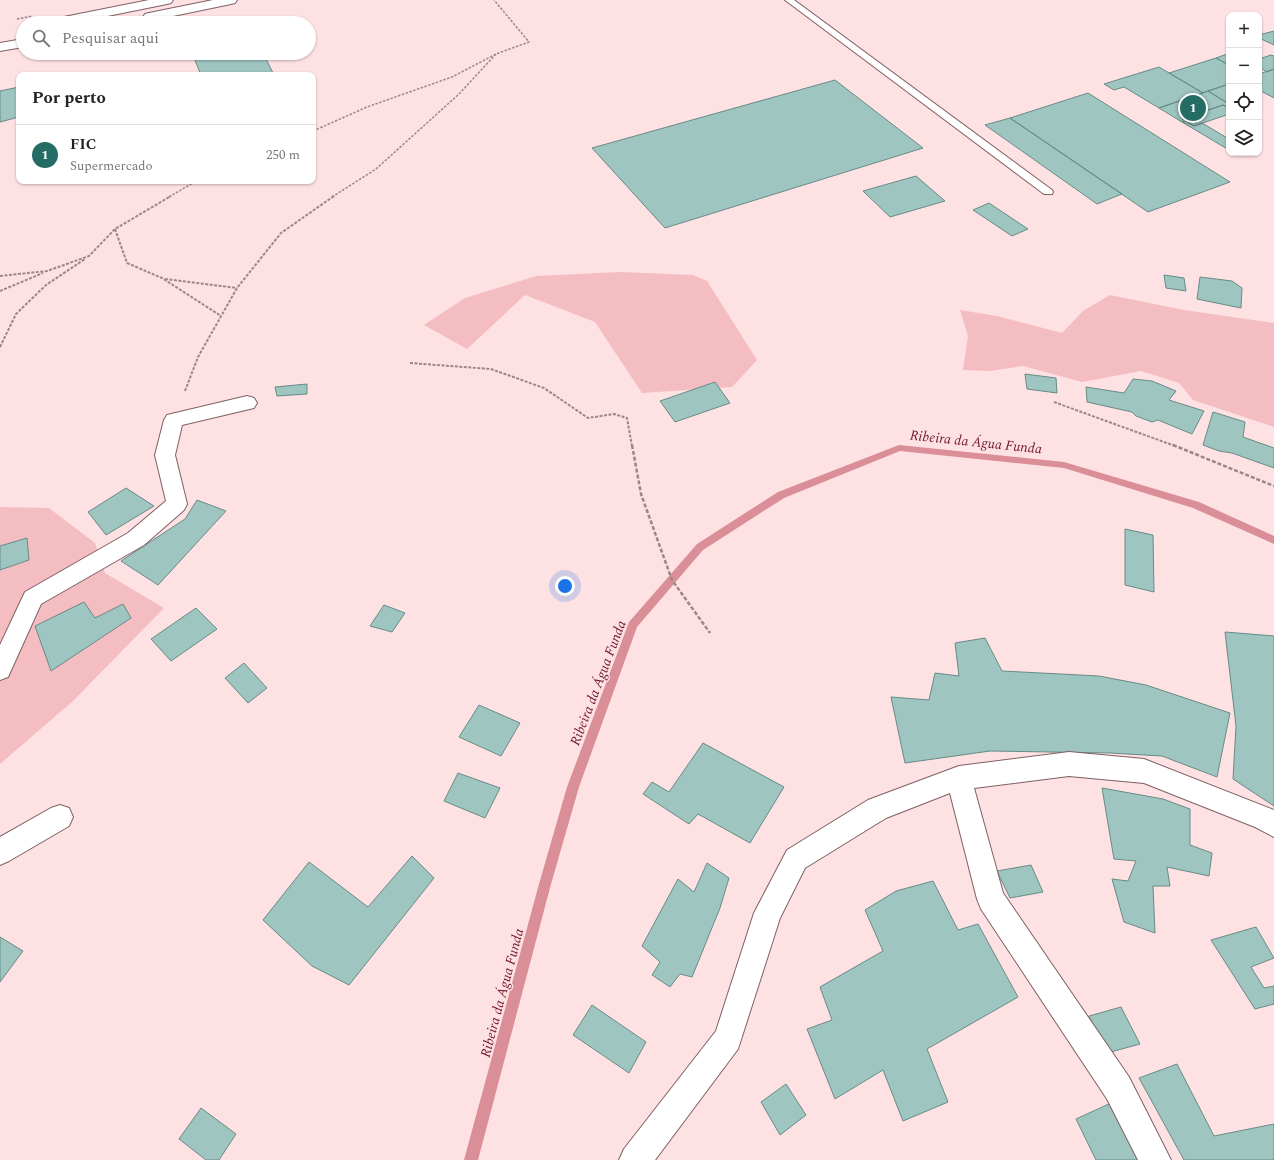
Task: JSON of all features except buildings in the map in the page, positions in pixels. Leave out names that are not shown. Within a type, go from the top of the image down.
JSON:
[{"type":"main road","points":[[88,16],[167,0]]},
{"type":"main road","points":[[153,16],[231,0]]},
{"type":"main road","points":[[0,47],[16,44]]},
{"type":"main road","points":[[0,670],[33,598],[136,538],[176,504],[164,455],[174,420],[247,403]]},
{"type":"main road","points":[[635,1160],[728,1039],[768,913],[796,859],[877,810],[959,778],[1069,764],[1144,770],[1264,818],[1274,824]]},
{"type":"main road","points":[[959,778],[992,899],[1118,1088],[1155,1160]]},
{"type":"main road","points":[[0,852],[60,817]]},
{"type":"lane","points":[[789,0],[1048,192]]},
{"type":"path","points":[[316,130],[367,107],[452,77],[496,54],[529,42],[494,0]]},
{"type":"path","points":[[174,420],[198,357],[237,288],[281,233],[315,208],[376,169],[459,94],[496,54]]},
{"type":"path","points":[[0,347],[16,314],[46,285],[89,256],[115,229],[191,184]]},
{"type":"path","points":[[115,229],[127,263],[162,278],[221,316]]},
{"type":"path","points":[[0,291],[47,271],[89,256]]},
{"type":"path","points":[[0,276],[47,271]]},
{"type":"path","points":[[162,278],[237,288]]},
{"type":"path","points":[[410,363],[491,369],[544,388],[588,418],[614,414],[627,418],[641,494],[672,580],[710,633]]},
{"type":"path","points":[[1054,402],[1119,424],[1214,460],[1274,486]]},
{"type":"shaded area","points":[[621,272],[693,275],[707,281],[757,360],[732,387],[642,393],[595,322],[525,295],[467,349],[424,325],[465,298],[536,276]]},
{"type":"shaded area","points":[[1110,295],[1184,310],[1274,323],[1274,427],[1193,400],[1179,383],[1141,371],[1082,382],[1023,366],[990,371],[963,370],[968,336],[960,310],[997,316],[1062,333],[1083,311]]},
{"type":"shaded area","points":[[0,507],[49,508],[95,543],[105,573],[164,608],[73,701],[0,764]]},
{"type":"waterway","name":"Ribeira da Água Funda","points":[[471,1160],[545,884],[573,787],[633,625],[700,547],[781,495],[899,448],[1064,465],[1196,505],[1274,540]]},
{"type":"place","name":"FIC","points":[[1193,108]]}]
